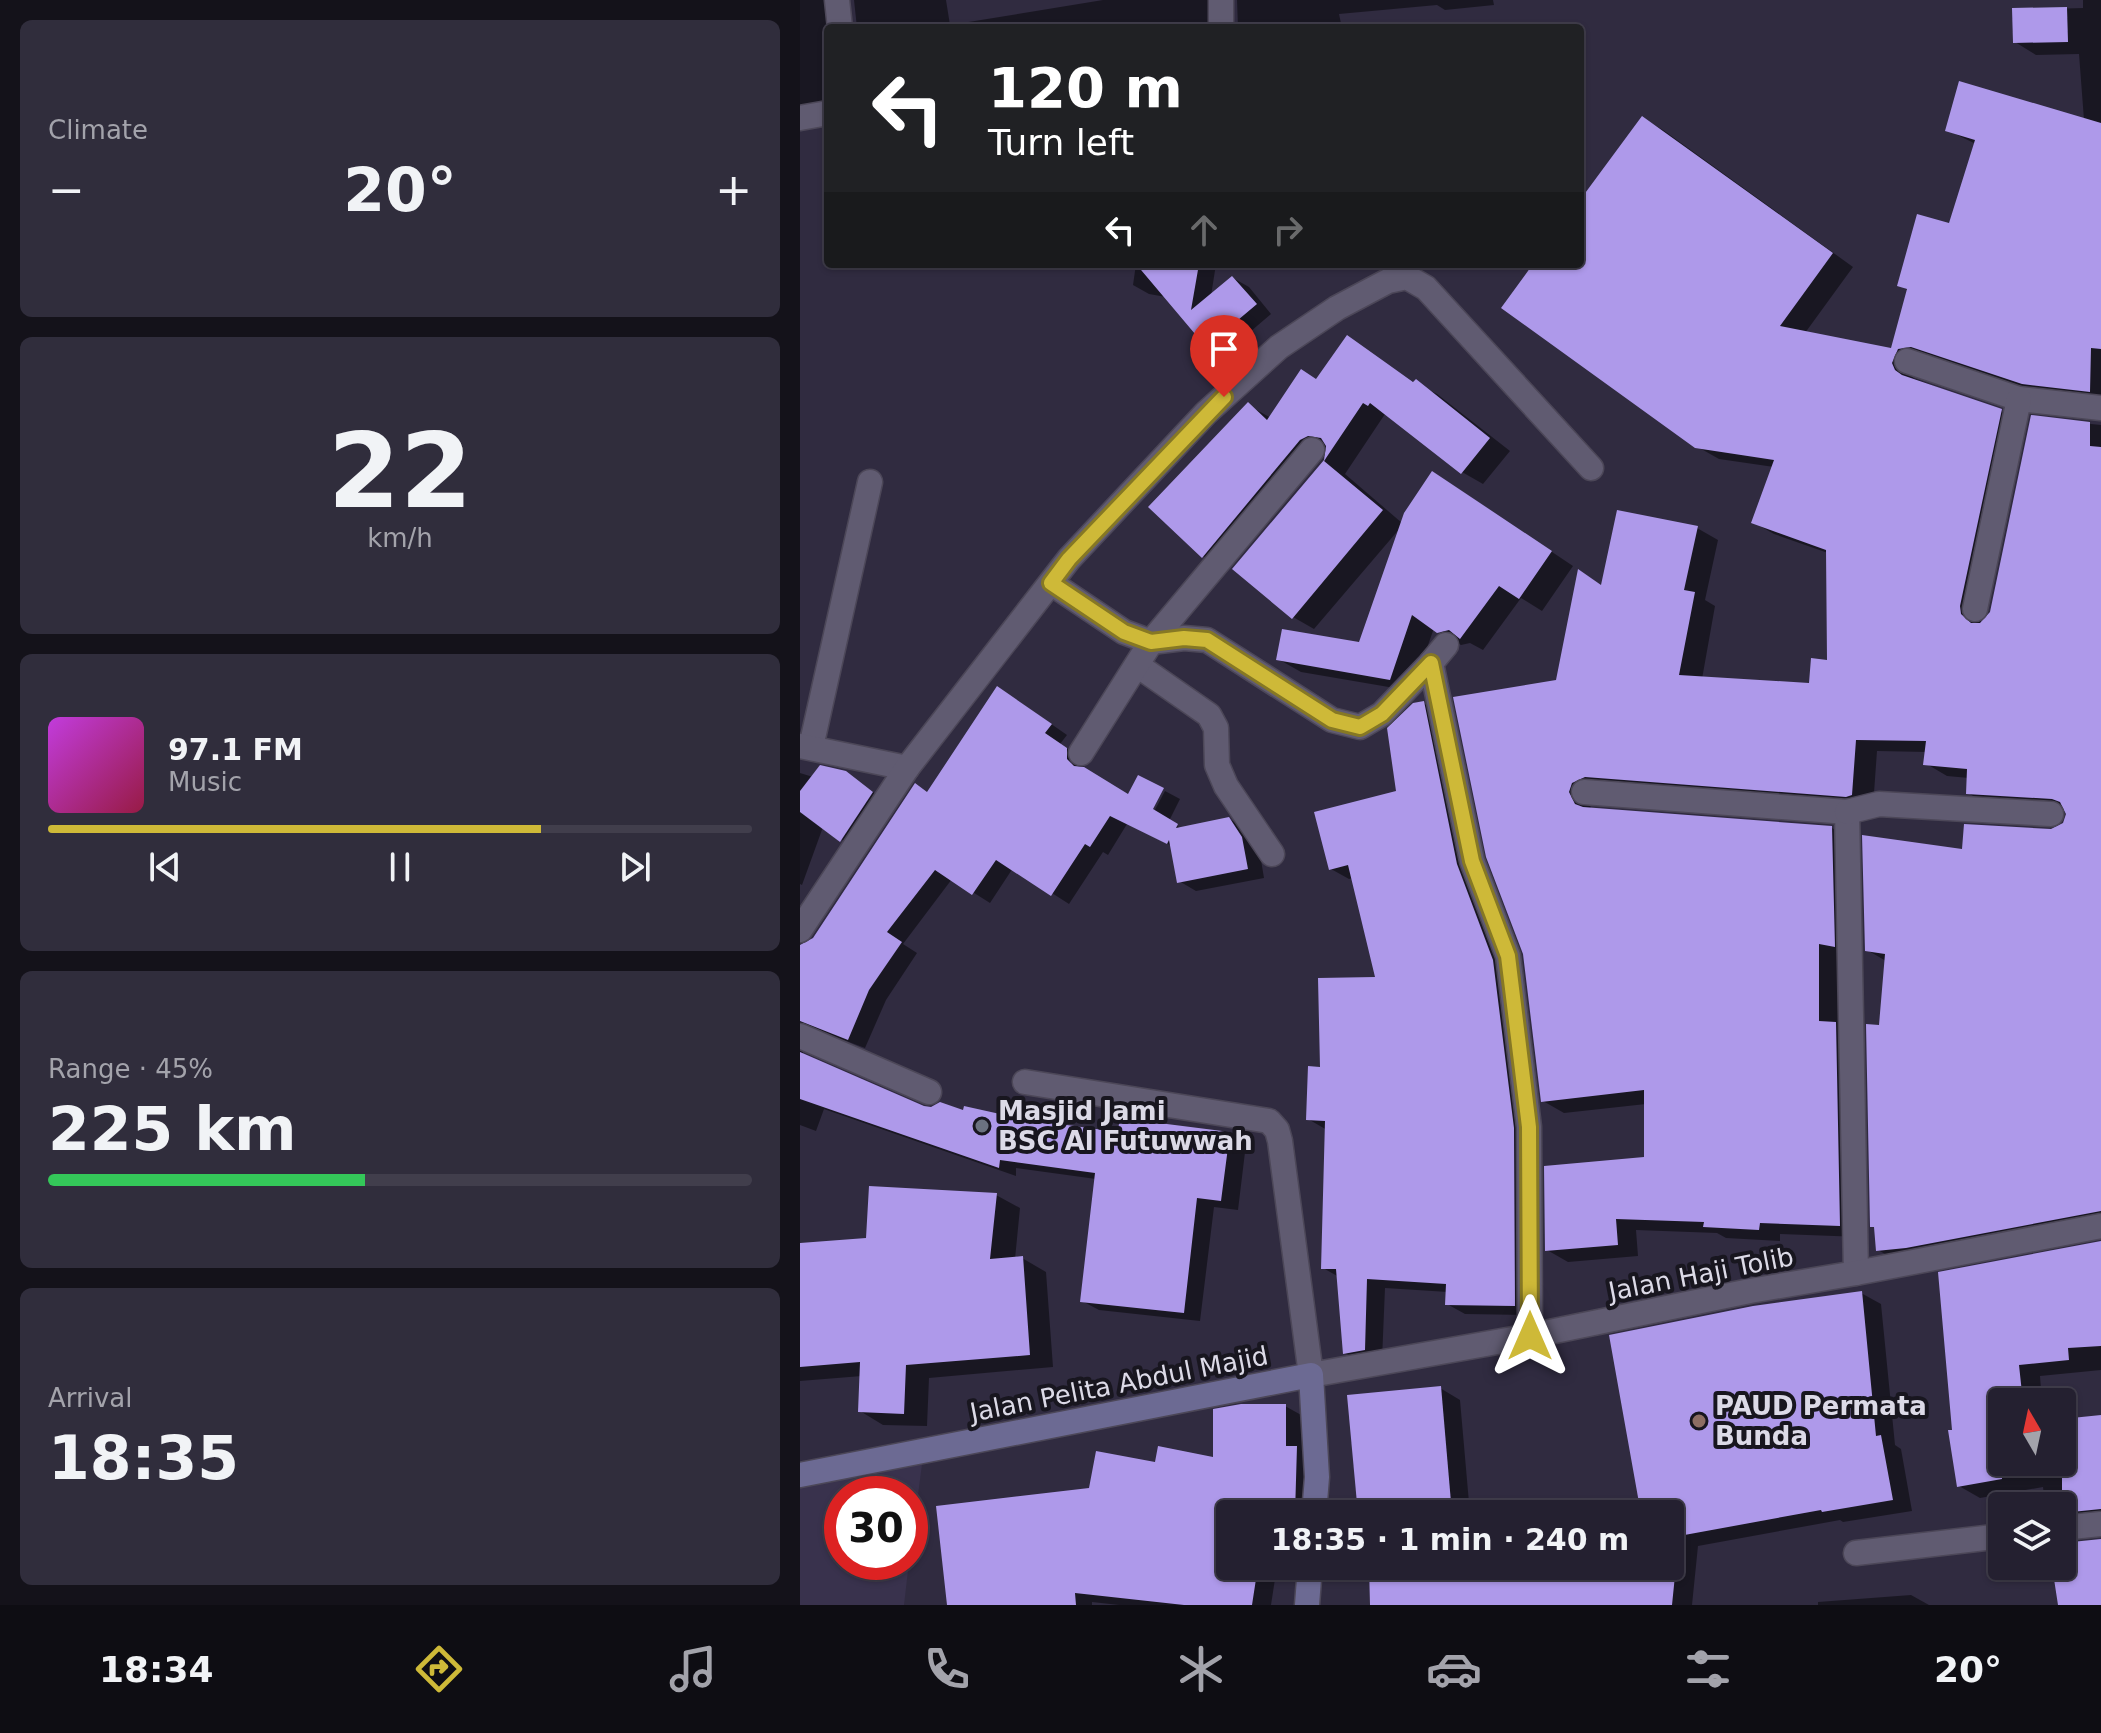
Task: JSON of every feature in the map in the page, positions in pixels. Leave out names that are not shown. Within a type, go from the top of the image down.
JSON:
[{"type":"street","points":[[837,0],[840,24]]},
{"type":"street","points":[[1221,0],[1221,24]]},
{"type":"street","points":[[800,118],[824,114]]},
{"type":"street","points":[[800,930],[907,768],[1069,559],[1206,413],[1279,347],[1337,308],[1388,281],[1407,277],[1426,288],[1591,468]]},
{"type":"street","points":[[1907,361],[2019,399],[2101,408]]},
{"type":"street","points":[[1975,609],[2019,399]]},
{"type":"street","points":[[1081,753],[1151,642],[1312,450]]},
{"type":"street","points":[[870,482],[806,746],[907,768]]},
{"type":"street","points":[[1051,583],[1124,632],[1151,642],[1184,638],[1207,640],[1332,720],[1360,727],[1382,714],[1438,654],[1472,861],[1508,956],[1529,1127],[1530,1336]]},
{"type":"street","points":[[1137,665],[1209,715],[1216,728],[1217,765],[1226,786],[1272,854]]},
{"type":"street","points":[[1584,792],[1847,812],[1879,804],[2051,814]]},
{"type":"street","points":[[1847,812],[1856,1273]]},
{"type":"street","points":[[800,1036],[929,1092]]},
{"type":"street","points":[[1025,1082],[1269,1121],[1277,1130],[1311,1375],[1317,1477],[1315,1500]]},
{"type":"street","name":"Jalan Haji Tolib","points":[[1311,1375],[2101,1226]]},
{"type":"street","name":"Jalan Pelita Abdul Majid","points":[[800,1475],[1311,1375]]},
{"type":"street","points":[[2076,1527],[2101,1524]]},
{"type":"street","points":[[1856,1553],[1988,1538]]},
{"type":"street","points":[[1307,1605],[1309,1580]]},
{"type":"shaded area","points":[[924,1449],[920,1476],[824,1476],[824,1580],[907,1580],[904,1605],[800,1605],[800,1465]]},
{"type":"building","points":[[2067,7],[2068,42],[2013,43],[2012,8]]},
{"type":"building","points":[[1959,81],[2101,123],[2101,349],[2091,348],[2090,392],[2022,384],[1911,347],[1898,349],[1892,363],[1902,375],[2002,409],[1960,606],[1961,614],[1971,623],[1980,623],[1990,612],[2031,415],[2090,422],[2090,446],[2101,447],[2101,1211],[1876,1251],[1874,1227],[1870,1227],[1866,1024],[1879,1025],[1885,954],[1865,951],[1862,835],[1962,849],[1964,824],[2051,829],[2063,823],[2066,814],[2060,802],[2052,799],[1966,794],[1967,769],[1923,765],[1926,741],[1856,740],[1852,795],[1846,797],[1585,777],[1572,783],[1569,792],[1575,804],[1583,807],[1832,826],[1835,947],[1819,944],[1819,1021],[1836,1022],[1840,1226],[1760,1223],[1759,1230],[1703,1227],[1704,1222],[1616,1219],[1618,1245],[1545,1251],[1544,1166],[1644,1157],[1644,1090],[1541,1102],[1523,954],[1486,857],[1453,697],[1556,680],[1578,569],[1601,585],[1617,510],[1698,526],[1684,590],[1695,592],[1679,675],[1809,683],[1811,658],[1827,660],[1826,550],[1751,523],[1774,460],[1695,448],[1501,308],[1530,268],[1584,268],[1584,195],[1642,116],[1833,253],[1780,326],[1891,348],[1907,289],[1897,286],[1917,214],[1949,223],[1975,140],[1945,131]]},
{"type":"building","points":[[1139,268],[1198,268],[1191,310],[1232,276],[1257,304],[1206,347]]},
{"type":"building","points":[[1347,335],[1413,382],[1416,379],[1490,438],[1461,474],[1370,403],[1368,406],[1363,403],[1324,461],[1383,510],[1292,619],[1232,569],[1324,460],[1326,446],[1321,438],[1308,436],[1300,440],[1202,558],[1148,507],[1248,402],[1267,420],[1301,369],[1316,379]]},
{"type":"building","points":[[1432,471],[1552,551],[1519,599],[1499,586],[1460,639],[1449,630],[1437,633],[1412,615],[1390,680],[1276,660],[1282,629],[1359,642],[1404,513]]},
{"type":"building","points":[[997,686],[1052,724],[1045,733],[1067,748],[1067,759],[1074,766],[1084,767],[1128,794],[1138,775],[1164,788],[1153,809],[1178,824],[1176,828],[1229,817],[1242,837],[1248,869],[1177,883],[1169,840],[1167,844],[1110,816],[1090,847],[1085,844],[1051,896],[996,860],[972,895],[935,870],[887,932],[902,942],[869,990],[848,1040],[800,1021],[800,945],[813,938],[915,783],[927,792]]},
{"type":"building","points":[[1424,701],[1457,864],[1493,960],[1514,1128],[1515,1306],[1445,1305],[1446,1284],[1367,1279],[1365,1350],[1343,1354],[1336,1269],[1321,1269],[1325,1121],[1306,1120],[1308,1066],[1320,1067],[1318,978],[1375,977],[1348,865],[1329,870],[1314,812],[1396,791],[1387,728],[1413,703]]},
{"type":"building","points":[[820,765],[846,771],[873,792],[840,842],[800,812],[800,791]]},
{"type":"building","points":[[800,1052],[924,1106],[931,1107],[940,1102],[963,1110],[964,1106],[1023,1119],[1118,1132],[1120,1115],[1230,1132],[1221,1201],[1197,1198],[1184,1313],[1080,1302],[1095,1173],[1000,1160],[999,1168],[800,1099]]},
{"type":"building","points":[[869,1186],[997,1193],[990,1259],[1023,1256],[1030,1355],[906,1365],[904,1414],[858,1412],[860,1362],[800,1367],[800,1243],[866,1238]]},
{"type":"building","points":[[2101,1241],[2101,1346],[2068,1348],[2069,1360],[2019,1365],[2021,1388],[1988,1388],[1988,1476],[2002,1476],[2002,1479],[1957,1487],[1948,1430],[1952,1430],[1938,1272]]},
{"type":"building","points":[[1862,1291],[1876,1436],[1881,1435],[1893,1500],[1684,1535],[1684,1500],[1638,1500],[1609,1335],[1753,1306]]},
{"type":"building","points":[[1441,1386],[1451,1500],[1357,1500],[1347,1395]]},
{"type":"building","points":[[1241,1404],[1286,1404],[1286,1446],[1297,1446],[1295,1500],[1216,1500],[1216,1580],[1256,1580],[1252,1605],[1184,1605],[1075,1593],[1076,1605],[947,1605],[936,1506],[1089,1488],[1096,1451],[1155,1462],[1158,1446],[1213,1457],[1213,1409]]},
{"type":"building","points":[[2101,1415],[2101,1509],[2076,1512],[2076,1492],[2062,1492],[2062,1476],[2076,1476],[2076,1418]]},
{"type":"building","points":[[2101,1539],[2101,1605],[2058,1605],[2054,1580],[2076,1580],[2076,1542]]},
{"type":"building","points":[[1369,1580],[1675,1580],[1672,1605],[1370,1605]]},
{"type":"place","name":"Masjid Jami BSC Al Futuwwah","points":[[982,1126]]},
{"type":"place","name":"PAUD Permata Bunda","points":[[1699,1421]]},
{"type":"route","points":[[1224,397],[1069,559],[1051,583],[1124,632],[1151,642],[1184,638],[1207,640],[1332,720],[1360,727],[1382,714],[1431,663],[1472,861],[1508,956],[1529,1127],[1530,1336]]}]
